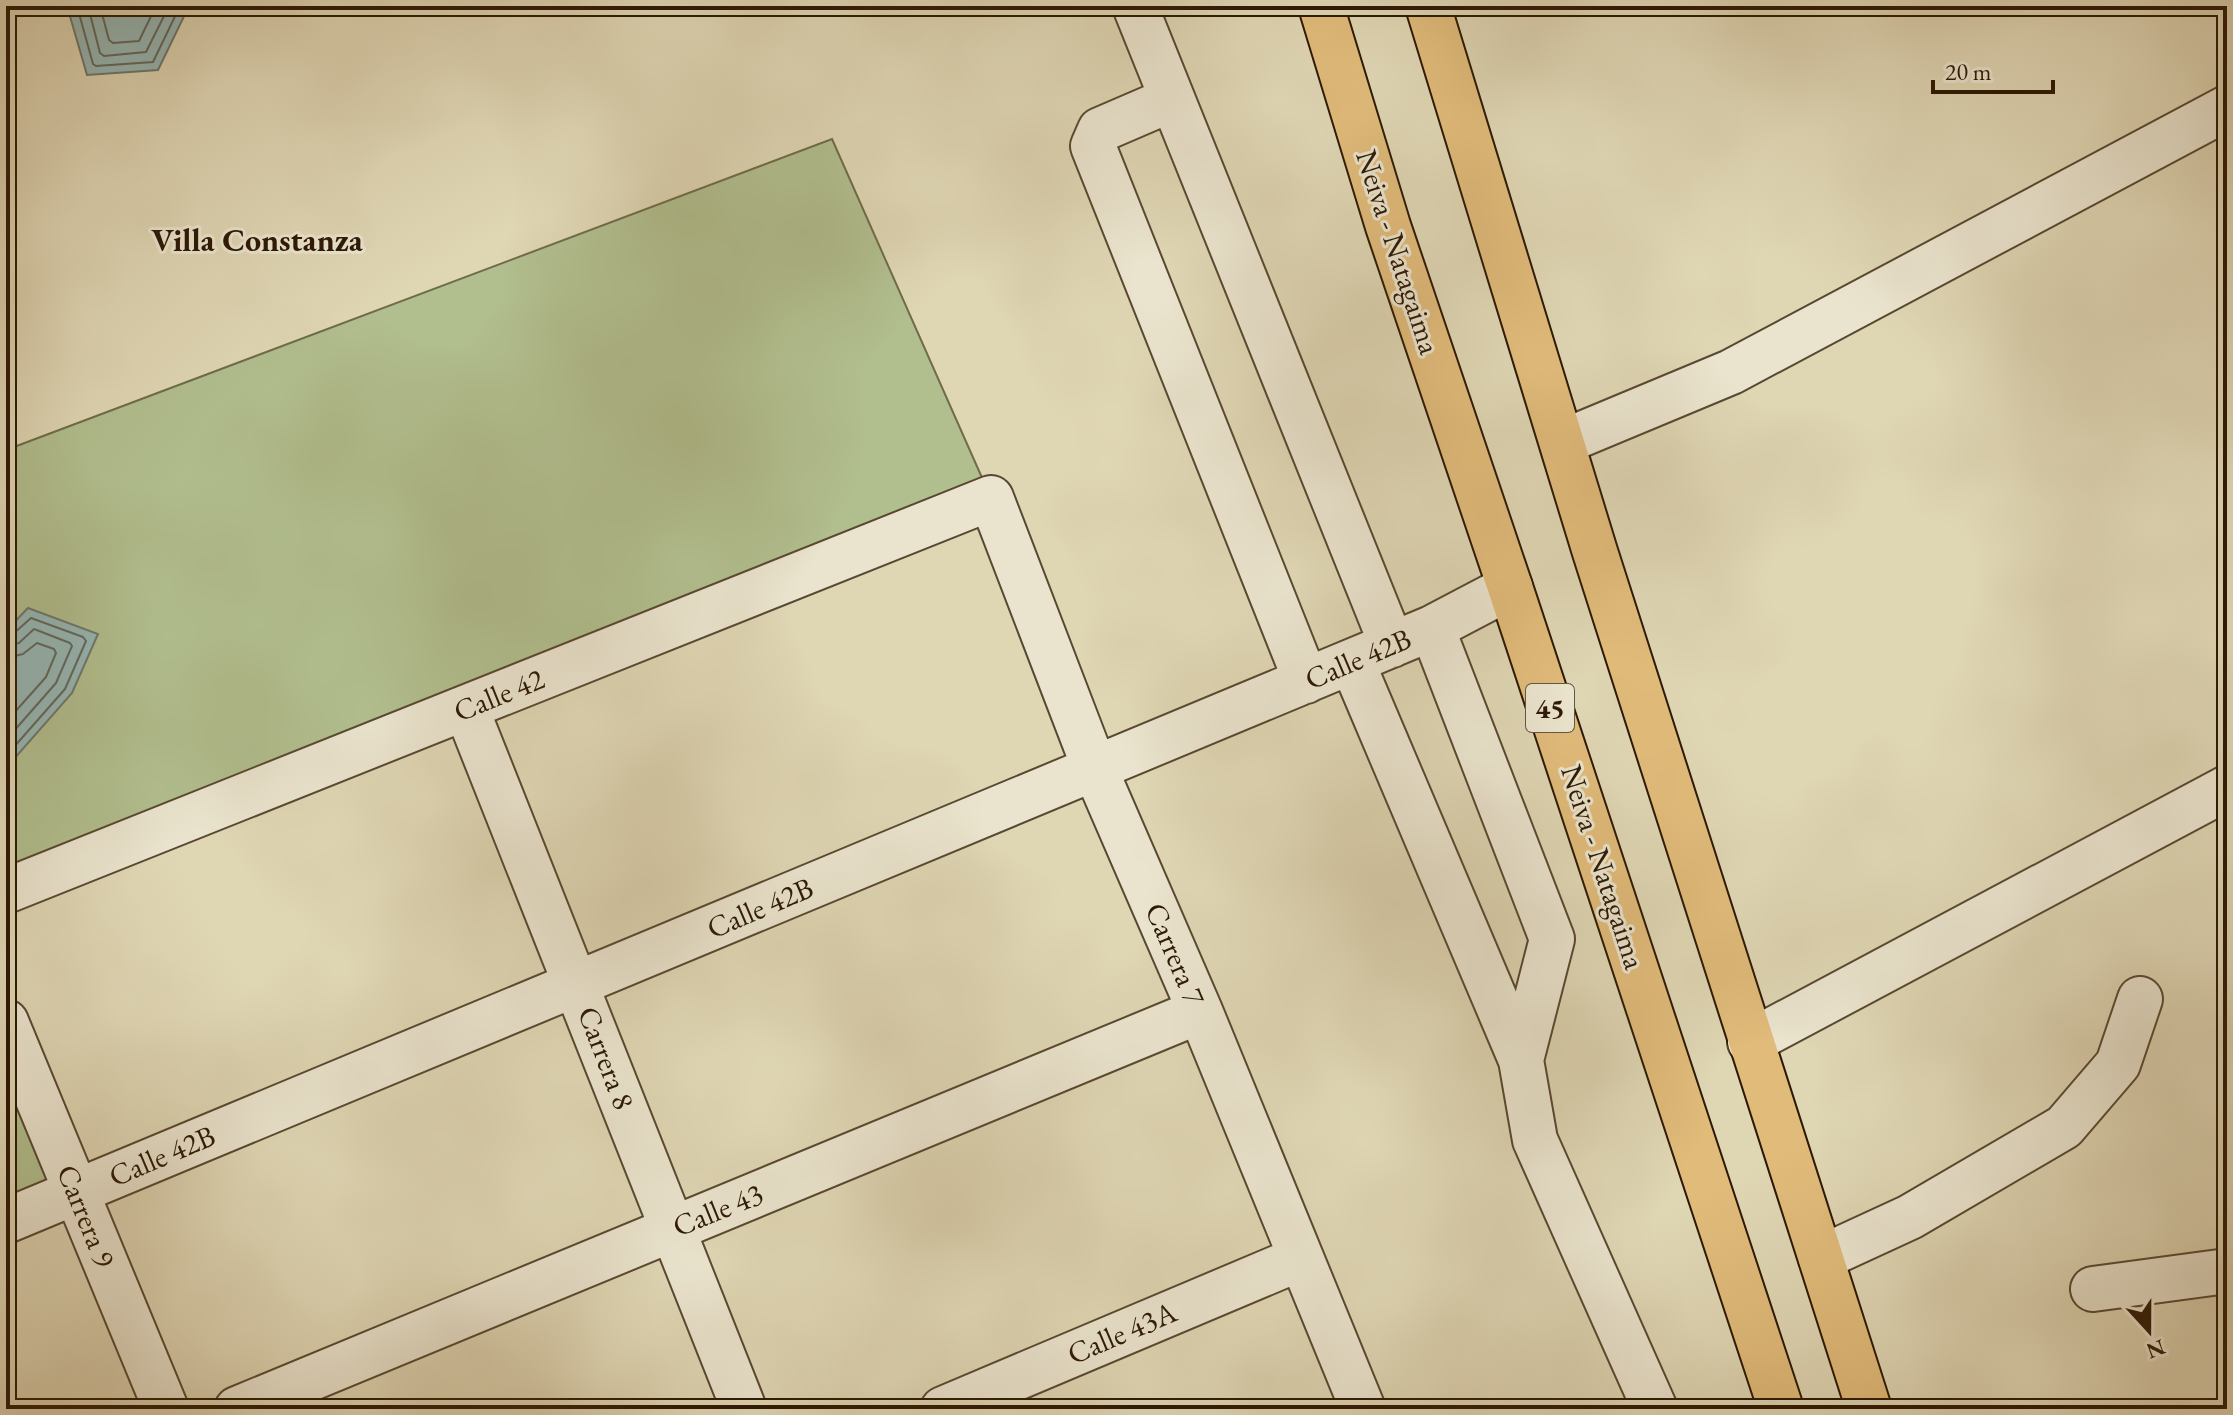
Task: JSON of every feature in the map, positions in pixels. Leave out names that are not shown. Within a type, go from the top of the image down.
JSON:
[{"type":"highway","name":"Neiva - Natagaima","points":[[1321,6],[1388,226],[1781,1409]]},
{"type":"highway","points":[[1428,6],[1750,1042],[1869,1409]]},
{"type":"street","points":[[1135,6],[1392,645]]},
{"type":"street","points":[[1172,99],[1100,130],[1093,146],[1306,681]]},
{"type":"street","points":[[1563,442],[1731,372],[2227,108]]},
{"type":"street","name":"Calle 42","points":[[6,891],[991,498]]},
{"type":"street","name":"Carrera 7","points":[[991,498],[1095,769],[1200,1011],[1363,1409]]},
{"type":"street","name":"Calle 42B","points":[[6,1221],[1352,662],[1432,628],[1510,587]]},
{"type":"street","points":[[1432,628],[1552,939],[1521,1060]]},
{"type":"street","points":[[1352,662],[1521,1060],[1535,1140],[1655,1409]]},
{"type":"street","name":"Carrera 8","points":[[466,708],[744,1409]]},
{"type":"street","points":[[1750,1042],[2227,788]]},
{"type":"street","points":[[1821,1258],[1910,1217],[2064,1127],[2118,1064],[2140,999]]},
{"type":"street","name":"Calle 43","points":[[237,1409],[1200,1011]]},
{"type":"street","name":"Carrera 9","points":[[6,1022],[166,1409]]},
{"type":"street","name":"Calle 43A","points":[[943,1409],[1301,1258]]},
{"type":"street","points":[[2093,1289],[2227,1271]]},
{"type":"green space","points":[[832,139],[991,498],[6,891],[6,450]]},
{"type":"green space","points":[[6,1022],[76,1192],[6,1221]]},
{"type":"water","points":[[67,6],[189,6],[158,70],[87,75]]},
{"type":"water","points":[[28,608],[98,634],[72,693],[6,768],[6,631]]},
{"type":"district","name":"Villa Constanza","points":[[257,240]]}]
